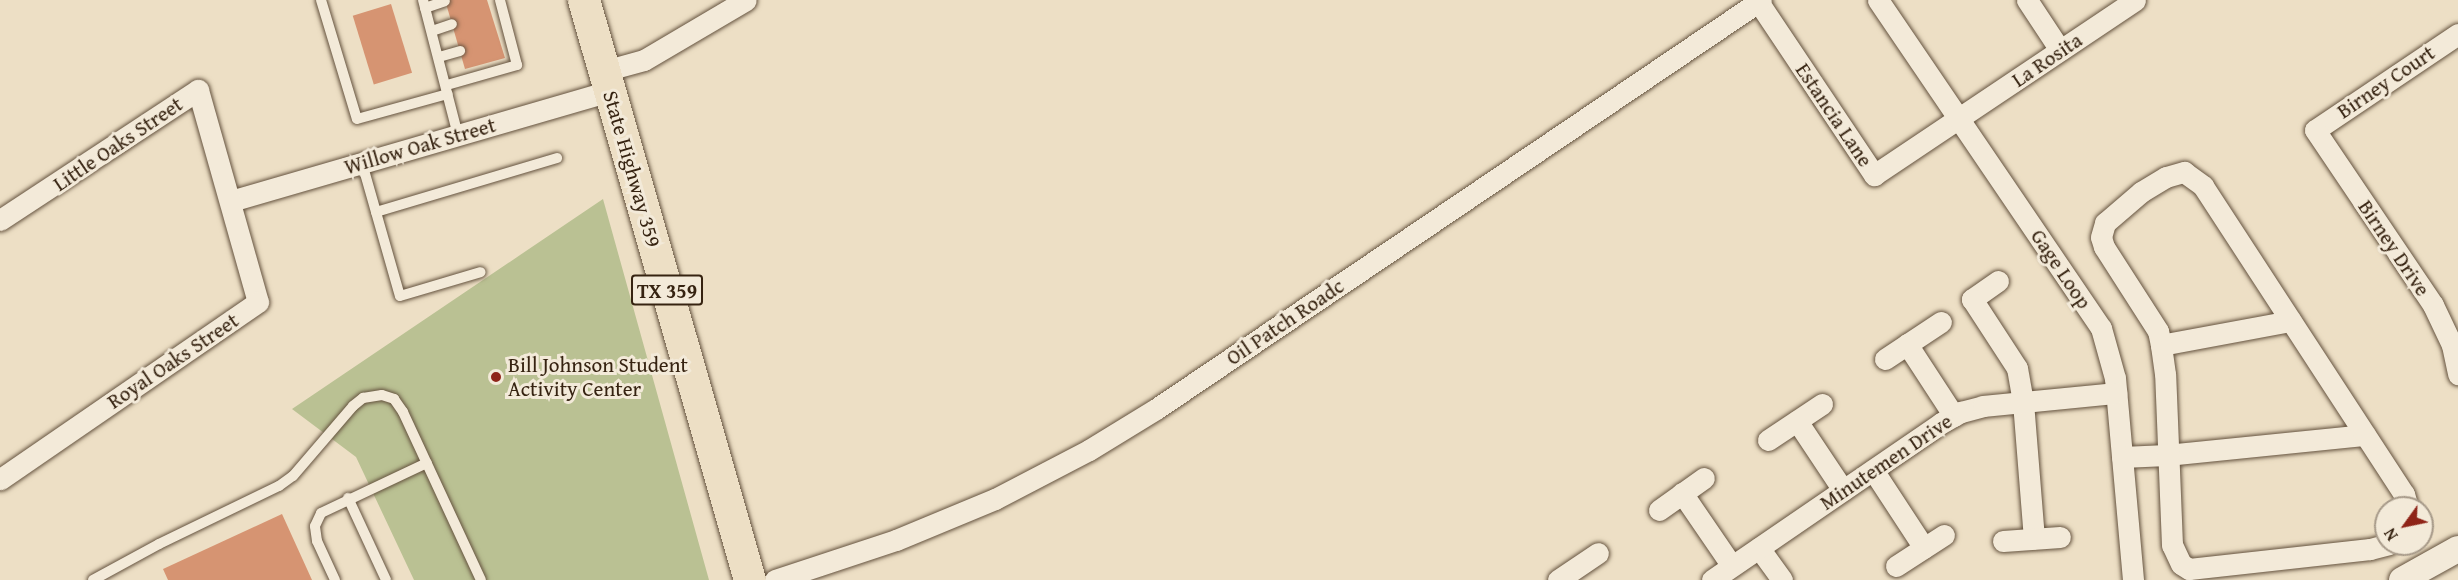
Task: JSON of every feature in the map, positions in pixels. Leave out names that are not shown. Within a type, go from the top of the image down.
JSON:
[{"type":"main road","name":"State Highway 359","points":[[584,0],[750,580]]},
{"type":"street","name":"Willow Oak Street","points":[[231,201],[458,135],[607,81],[746,0]]},
{"type":"street","name":"Gage Loop","points":[[1878,0],[2101,328],[2110,354],[2116,393],[2133,580]]},
{"type":"street","points":[[2026,0],[2060,50]]},
{"type":"street","name":"La Rosita","points":[[1959,119],[2135,0]]},
{"type":"street","name":"Estancia Lane","points":[[1758,1],[1874,175],[1959,119]]},
{"type":"street","name":"Oil Patch Roadc","points":[[775,580],[896,540],[995,499],[1089,450],[1166,402],[1758,1]]},
{"type":"street","name":"Birney Court","points":[[2315,130],[2458,34]]},
{"type":"street","name":"Little Oaks Street","points":[[0,220],[198,90],[231,201]]},
{"type":"street","name":"Birney Drive","points":[[2315,130],[2433,305],[2452,345],[2458,374]]},
{"type":"street","points":[[2374,548],[2190,569],[2176,558],[2172,545],[2162,345],[2158,331],[2104,247],[2101,237],[2105,223],[2141,192],[2166,177],[2184,172],[2203,186],[2404,496]]},
{"type":"street","name":"Royal Oaks Street","points":[[1,476],[258,302],[231,201]]},
{"type":"street","points":[[1998,281],[1972,299],[2017,368],[2023,402],[2034,539]]},
{"type":"street","points":[[2162,345],[2291,321]]},
{"type":"street","points":[[1885,359],[1941,322]]},
{"type":"street","points":[[1907,344],[1954,416]]},
{"type":"street","name":"Minutemen Drive","points":[[1712,580],[1954,416],[1983,406],[2116,393]]},
{"type":"street","points":[[1768,440],[1822,404]]},
{"type":"street","points":[[1797,421],[1843,490]]},
{"type":"street","points":[[2122,457],[2167,455],[2365,435]]},
{"type":"street","points":[[1873,470],[1924,548]]},
{"type":"street","points":[[1659,510],[1704,478]]},
{"type":"street","points":[[1682,493],[1732,566]]},
{"type":"street","points":[[1896,566],[1944,535]]},
{"type":"street","points":[[2003,541],[2060,537]]},
{"type":"street","points":[[1759,548],[1782,580]]},
{"type":"street","points":[[2402,580],[2458,549]]},
{"type":"street","points":[[1569,577],[1598,553]]},
{"type":"lane","points":[[321,0],[357,119],[517,65],[504,37],[498,7]]},
{"type":"lane","points":[[445,1],[424,4],[458,135]]},
{"type":"lane","points":[[432,31],[452,24]]},
{"type":"lane","points":[[439,57],[460,51]]},
{"type":"lane","points":[[376,212],[557,158]]},
{"type":"lane","points":[[362,163],[400,296],[481,272]]},
{"type":"lane","points":[[93,580],[159,544],[279,486],[293,476],[353,406],[371,396],[382,395],[394,399],[403,412],[481,580]]},
{"type":"lane","points":[[335,580],[317,541],[315,526],[321,513],[348,498],[427,463]]},
{"type":"lane","points":[[348,498],[386,580]]},
{"type":"green space","name":"Bill Johnson Student Activity Center","points":[[603,199],[709,580],[414,580],[356,457],[292,409]]},
{"type":"building","points":[[445,0],[487,0],[505,58],[465,69]]},
{"type":"building","points":[[391,4],[412,73],[374,85],[353,16]]},
{"type":"building","points":[[282,514],[312,580],[168,580],[163,569]]},
{"type":"place","name":"Bill Johnson Student Activity Center","points":[[496,377]]}]
